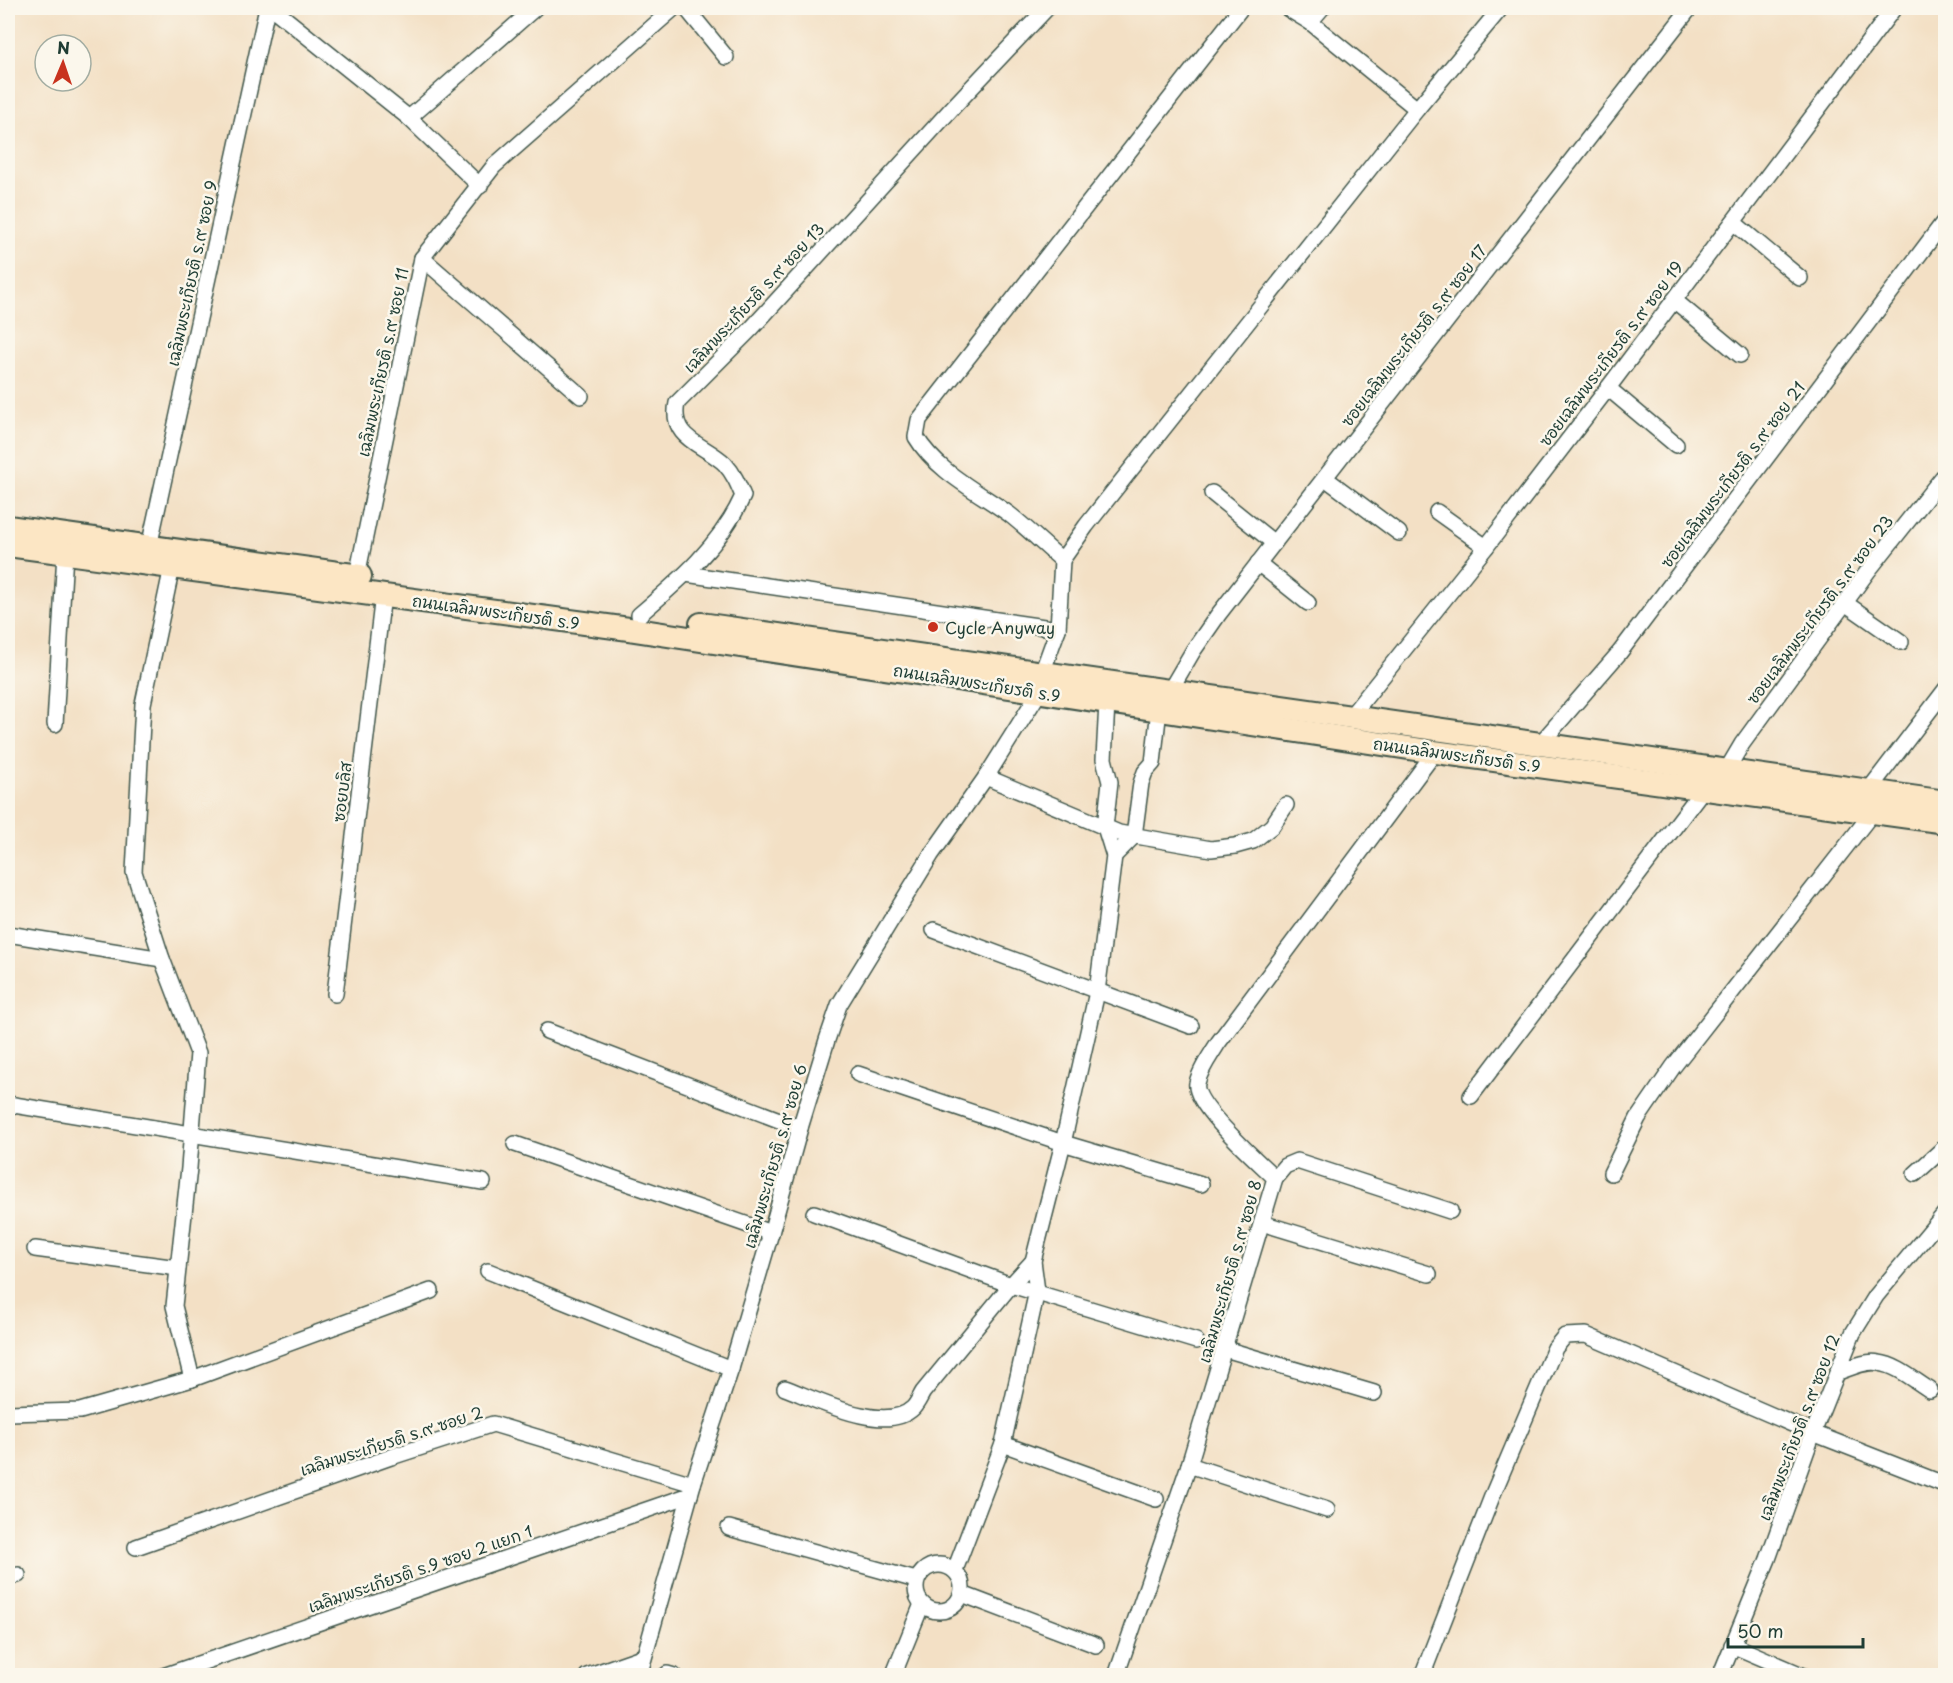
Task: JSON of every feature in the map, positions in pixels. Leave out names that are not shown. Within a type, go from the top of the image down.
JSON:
[{"type":"main road","name":"ถนนเฉลิมพระเกียรติ ร.9","points":[[8,527],[148,555],[172,567],[532,608],[1165,700],[1435,752],[1704,788],[1871,802],[1946,802]]},
{"type":"main road","name":"ถนนเฉลิมพระเกียรติ ร.9","points":[[8,545],[65,553],[148,555],[357,576],[397,592]]},
{"type":"main road","name":"ถนนเฉลิมพระเกียรติ ร.9","points":[[532,608],[639,615],[1041,682],[1107,703],[1165,700],[1350,717],[1726,771],[1871,802],[1946,822]]},
{"type":"street","name":"เฉลิมพระเกียรติ ร.๙ ซอย 9","points":[[148,555],[267,8]]},
{"type":"street","points":[[272,8],[409,118],[480,186]]},
{"type":"street","points":[[409,118],[535,8]]},
{"type":"street","name":"เฉลิมพระเกียรติ ร.๙ ซอย 11","points":[[357,576],[422,258],[494,166],[674,8]]},
{"type":"street","points":[[686,8],[726,57]]},
{"type":"street","name":"เฉลิมพระเกียรติ ร.๙ ซอย 13","points":[[639,615],[686,574],[733,518],[743,496],[735,476],[723,462],[680,430],[674,415],[677,403],[751,329],[955,105],[1047,8]]},
{"type":"street","points":[[1241,8],[919,420],[916,437],[925,452],[943,468],[1010,515],[1062,560],[1086,526],[1417,109],[1501,8]]},
{"type":"street","points":[[1287,8],[1310,22],[1417,109]]},
{"type":"street","points":[[1310,22],[1322,8]]},
{"type":"street","name":"ซอยเฉลิมพระเกียรติ ร.๙ ซอย 17","points":[[1165,700],[1205,633],[1258,563],[1690,8]]},
{"type":"street","name":"ซอยเฉลิมพระเกียรติ ร.๙ ซอย 19","points":[[1350,717],[1486,547],[1608,388],[1894,8]]},
{"type":"street","points":[[1733,222],[1800,278]]},
{"type":"street","name":"ซอยเฉลิมพระเกียรติ ร.๙ ซอย 21","points":[[1540,744],[1620,652],[1944,225]]},
{"type":"street","points":[[422,258],[581,396]]},
{"type":"street","points":[[1674,300],[1740,355]]},
{"type":"street","points":[[1608,388],[1676,444]]},
{"type":"street","name":"ซอยเฉลิมพระเกียรติ ร.๙ ซอย 23","points":[[1726,771],[1742,744],[1845,603],[1946,473]]},
{"type":"street","points":[[1325,478],[1399,534]]},
{"type":"street","points":[[1212,493],[1274,543]]},
{"type":"street","points":[[1437,512],[1486,547]]},
{"type":"street","points":[[55,724],[65,553]]},
{"type":"street","name":"เฉลิมพระเกียรติ ร.๙ ซอย 6","points":[[639,1676],[826,1040],[839,1005],[931,855],[986,777],[1041,682],[1058,629],[1062,560]]},
{"type":"street","points":[[1258,563],[1308,603]]},
{"type":"street","points":[[172,567],[142,704],[134,872],[162,959],[198,1053],[174,1306],[192,1379]]},
{"type":"street","points":[[686,574],[1058,629]]},
{"type":"street","name":"ซอยบลิส","points":[[335,994],[397,592]]},
{"type":"street","points":[[1845,603],[1901,642]]},
{"type":"street","points":[[1611,1173],[1638,1118],[1673,1067],[1745,978],[1871,802],[1946,689]]},
{"type":"street","points":[[1114,856],[1134,836],[1141,783],[1145,772],[1153,763],[1165,700]]},
{"type":"street","points":[[955,1570],[1003,1444],[1037,1291],[1033,1261],[1063,1143],[1097,992],[1114,856],[1105,827],[1110,782],[1104,759],[1107,703]]},
{"type":"street","name":"เฉลิมพระเกียรติ ร.๙ ซอย 8","points":[[1116,1676],[1189,1465],[1275,1178],[1213,1116],[1200,1100],[1196,1086],[1203,1067],[1218,1043],[1435,752]]},
{"type":"street","points":[[986,777],[1105,827],[1134,836],[1211,849],[1253,841],[1272,826],[1286,805]]},
{"type":"street","points":[[1471,1096],[1704,788]]},
{"type":"street","points":[[934,930],[1191,1026]]},
{"type":"street","points":[[8,934],[162,959]]},
{"type":"street","points":[[547,1031],[800,1128]]},
{"type":"street","points":[[858,1074],[1063,1143],[1201,1184]]},
{"type":"street","points":[[8,1104],[483,1182]]},
{"type":"street","points":[[515,1144],[771,1233]]},
{"type":"street","points":[[1915,1174],[1946,1146]]},
{"type":"street","points":[[1275,1178],[1285,1166],[1297,1161],[1450,1211]]},
{"type":"street","name":"เฉลิมพระเกียรติ ร.๙ ซอย 12","points":[[1720,1676],[1768,1559],[1853,1333],[1876,1296],[1946,1212]]},
{"type":"street","points":[[814,1213],[1011,1284],[1196,1341]]},
{"type":"street","points":[[1262,1223],[1429,1274]]},
{"type":"street","points":[[35,1249],[178,1268]]},
{"type":"street","points":[[785,1388],[864,1417],[892,1418],[912,1409],[1011,1284],[1033,1261]]},
{"type":"street","points":[[488,1271],[731,1369]]},
{"type":"street","points":[[8,1413],[80,1411],[192,1379],[431,1291]]},
{"type":"street","points":[[1422,1676],[1497,1484],[1555,1348],[1565,1336],[1586,1335],[1814,1433],[1946,1485]]},
{"type":"street","points":[[1225,1349],[1374,1393]]},
{"type":"street","points":[[1838,1372],[1862,1364],[1878,1362],[1893,1368],[1930,1390]]},
{"type":"street","name":"เฉลิมพระเกียรติ ร.๙ ซอย 2","points":[[136,1547],[391,1457],[493,1424],[692,1490]]},
{"type":"street","points":[[1003,1444],[1156,1499]]},
{"type":"street","points":[[1189,1465],[1327,1510]]},
{"type":"street","name":"เฉลิมพระเกียรติ ร.9 ซอย 2 แยก 1","points":[[163,1676],[692,1490]]},
{"type":"street","points":[[729,1528],[916,1580]]},
{"type":"street","points":[[933,1565],[945,1565],[955,1570],[962,1581],[962,1594],[956,1605],[945,1611],[932,1610],[922,1604],[916,1593],[916,1580],[923,1570],[933,1565]]},
{"type":"street","points":[[962,1594],[1096,1645]]},
{"type":"street","points":[[892,1676],[922,1604]]},
{"type":"street","points":[[1732,1645],[1804,1676]]},
{"type":"street","points":[[588,1676],[644,1656]]},
{"type":"place","name":"Cycle Anyway","points":[[933,627]]}]
